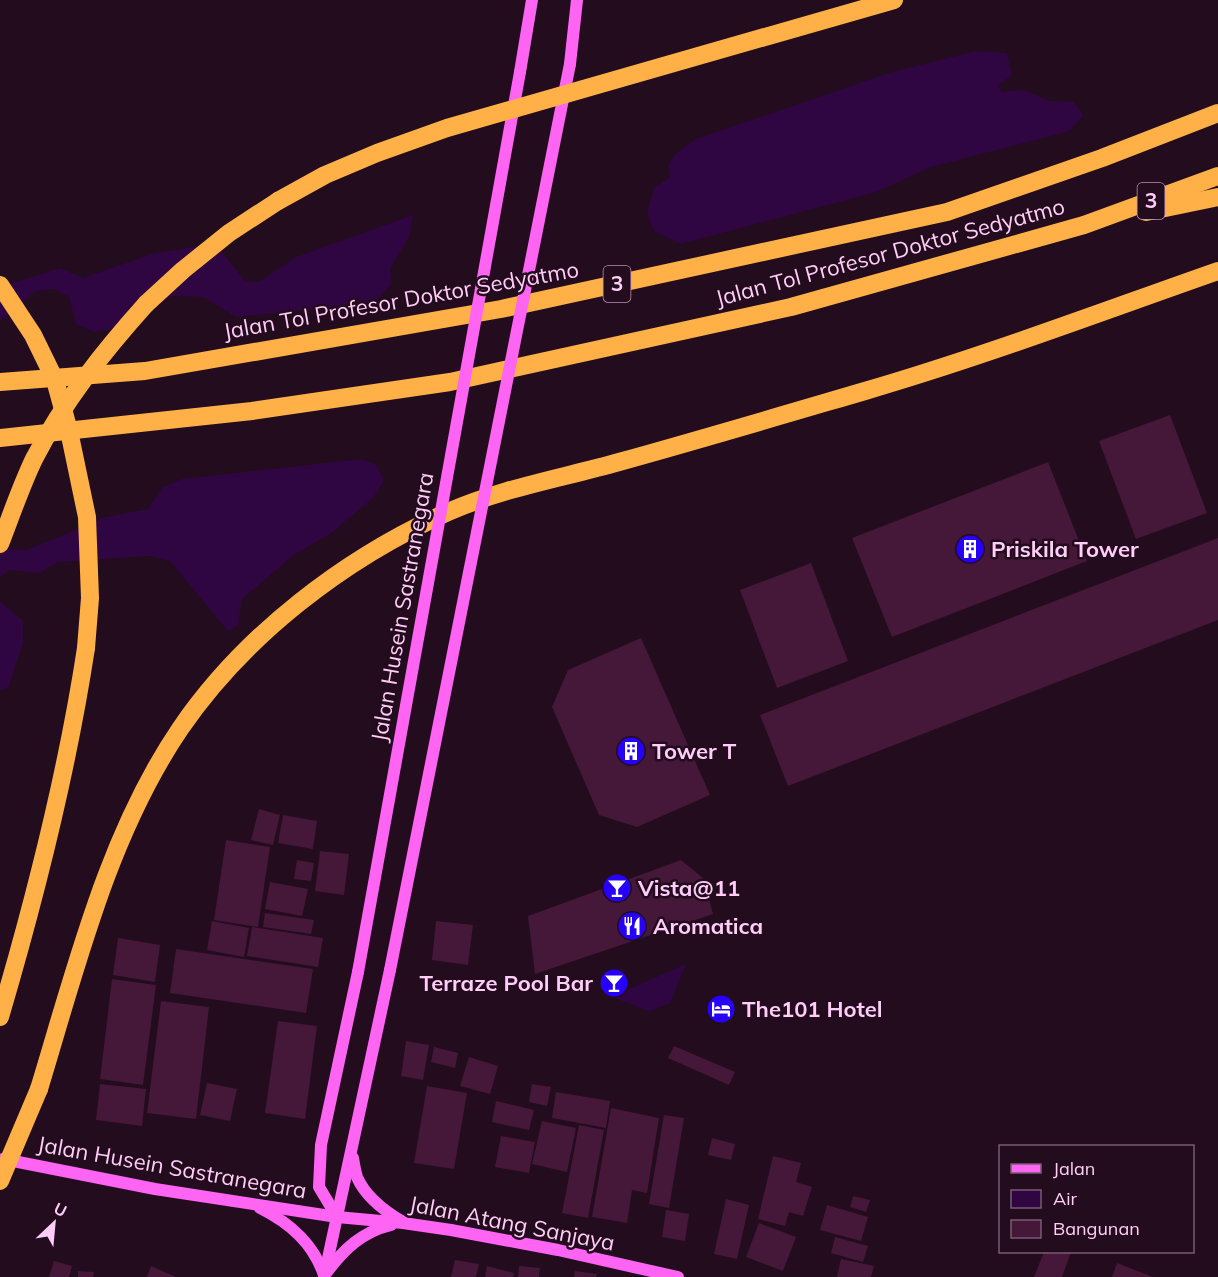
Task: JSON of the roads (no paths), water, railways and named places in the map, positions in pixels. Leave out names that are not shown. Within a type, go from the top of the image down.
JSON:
[{"type":"highway","points":[[0,544],[33,460],[58,416],[86,375],[147,304],[183,270],[229,233],[279,201],[325,175],[377,153],[447,128],[894,0]]},
{"type":"highway","name":"Jalan Tol Profesor Doktor Sedyatmo","points":[[1,381],[145,371],[501,309],[947,212],[1102,158],[1218,113]]},
{"type":"highway","name":"Jalan Tol Profesor Doktor Sedyatmo","points":[[0,438],[252,411],[450,382],[790,307],[1084,225],[1218,176]]},
{"type":"highway","points":[[1084,225],[1218,197]]},
{"type":"highway","points":[[0,1181],[39,1089],[106,878],[139,799],[180,729],[211,687],[233,662],[310,593],[381,547],[450,512],[534,483],[615,464],[939,369],[1218,271]]},
{"type":"highway","points":[[0,285],[33,335],[55,380],[69,431],[87,517],[90,598],[86,648],[76,716],[60,788],[0,1017]]},
{"type":"main road","name":"Jalan Husein Sastranegara","points":[[337,1217],[319,1187],[321,1145],[358,972],[532,0]]},
{"type":"main road","points":[[324,1276],[390,970],[570,64],[577,0]]},
{"type":"main road","points":[[352,1154],[358,1178],[367,1192],[403,1223]]},
{"type":"main road","name":"Jalan Husein Sastranegara","points":[[0,1159],[155,1189],[337,1217]]},
{"type":"main road","points":[[250,1203],[283,1221],[305,1240],[317,1258],[324,1276]]},
{"type":"main road","name":"Jalan Atang Sanjaya","points":[[337,1217],[403,1223],[558,1250],[678,1277]]},
{"type":"main road","points":[[324,1276],[343,1251],[360,1237],[379,1228],[403,1223]]},
{"type":"water","points":[[976,51],[1007,53],[1012,75],[998,86],[1002,92],[1024,90],[1049,101],[1074,102],[1083,115],[1070,131],[931,167],[876,192],[681,244],[654,231],[647,213],[654,188],[670,177],[668,165],[677,152],[696,139],[892,72]]},
{"type":"water","points":[[413,215],[409,237],[390,269],[392,283],[374,303],[236,317],[203,297],[172,296],[116,328],[94,332],[76,324],[69,297],[54,289],[36,291],[0,321],[0,287],[60,268],[83,278],[152,254],[215,243],[246,282],[260,281],[296,257]]},
{"type":"water","points":[[361,459],[376,465],[384,480],[374,497],[333,532],[294,555],[242,599],[238,625],[228,631],[170,561],[150,556],[58,562],[39,573],[9,570],[0,578],[0,545],[9,549],[27,550],[106,517],[148,509],[163,487],[182,479]]},
{"type":"water","points":[[0,601],[23,621],[23,643],[8,688],[0,690]]},
{"type":"water","points":[[686,964],[670,1003],[649,1011],[611,997]]},
{"type":"place","name":"Priskila Tower","points":[[970,549]]},
{"type":"place","name":"Tower T","points":[[631,751]]},
{"type":"place","name":"Vista@11","points":[[617,888]]},
{"type":"place","name":"Aromatica","points":[[632,926]]},
{"type":"place","name":"Terraze Pool Bar","points":[[614,983]]},
{"type":"place","name":"The101 Hotel","points":[[721,1009]]}]
